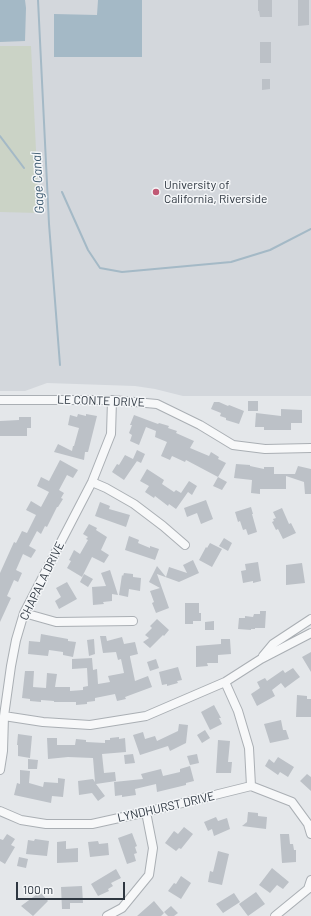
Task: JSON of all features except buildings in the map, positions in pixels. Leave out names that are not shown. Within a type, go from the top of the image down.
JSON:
[{"type":"street","name":"LE CONTE DRIVE","points":[[0,400],[112,400],[157,404],[233,445],[265,448],[311,448]]},
{"type":"street","name":"CHAPALA DRIVE","points":[[0,770],[3,751],[4,716],[16,640],[24,614],[92,482],[111,434],[112,400]]},
{"type":"street","points":[[92,482],[134,504],[164,526],[185,545]]},
{"type":"street","points":[[24,614],[56,622],[133,621]]},
{"type":"street","points":[[261,659],[273,644],[311,619]]},
{"type":"street","points":[[4,716],[43,722],[90,725],[146,716],[225,682],[261,659],[311,633]]},
{"type":"street","points":[[225,682],[238,711],[249,748],[251,786],[292,802],[308,824],[311,834]]},
{"type":"street","name":"LYNDHURST DRIVE","points":[[0,811],[21,820],[46,824],[92,824],[251,786]]},
{"type":"street","points":[[106,916],[122,908],[149,875],[153,848],[146,812]]},
{"type":"street","points":[[275,916],[308,889],[311,880]]},
{"type":"shaded area","name":"University of California, Riverside","points":[[0,0],[311,0],[311,396],[183,396],[135,386],[47,383],[25,391],[0,391]]},
{"type":"shaded area","points":[[0,46],[31,46],[39,213],[0,212]]},
{"type":"water","points":[[0,0],[25,0],[25,41],[0,42]]},
{"type":"water","points":[[98,0],[142,0],[142,57],[54,57],[54,14],[97,15]]},
{"type":"waterway","name":"Gage Canal","points":[[38,0],[49,224],[60,365]]},
{"type":"waterway","points":[[0,136],[24,168]]},
{"type":"waterway","points":[[62,192],[88,250],[100,268],[122,272],[231,262],[270,250],[311,229]]},
{"type":"place","name":"University of California, Riverside","points":[[156,192]]}]
